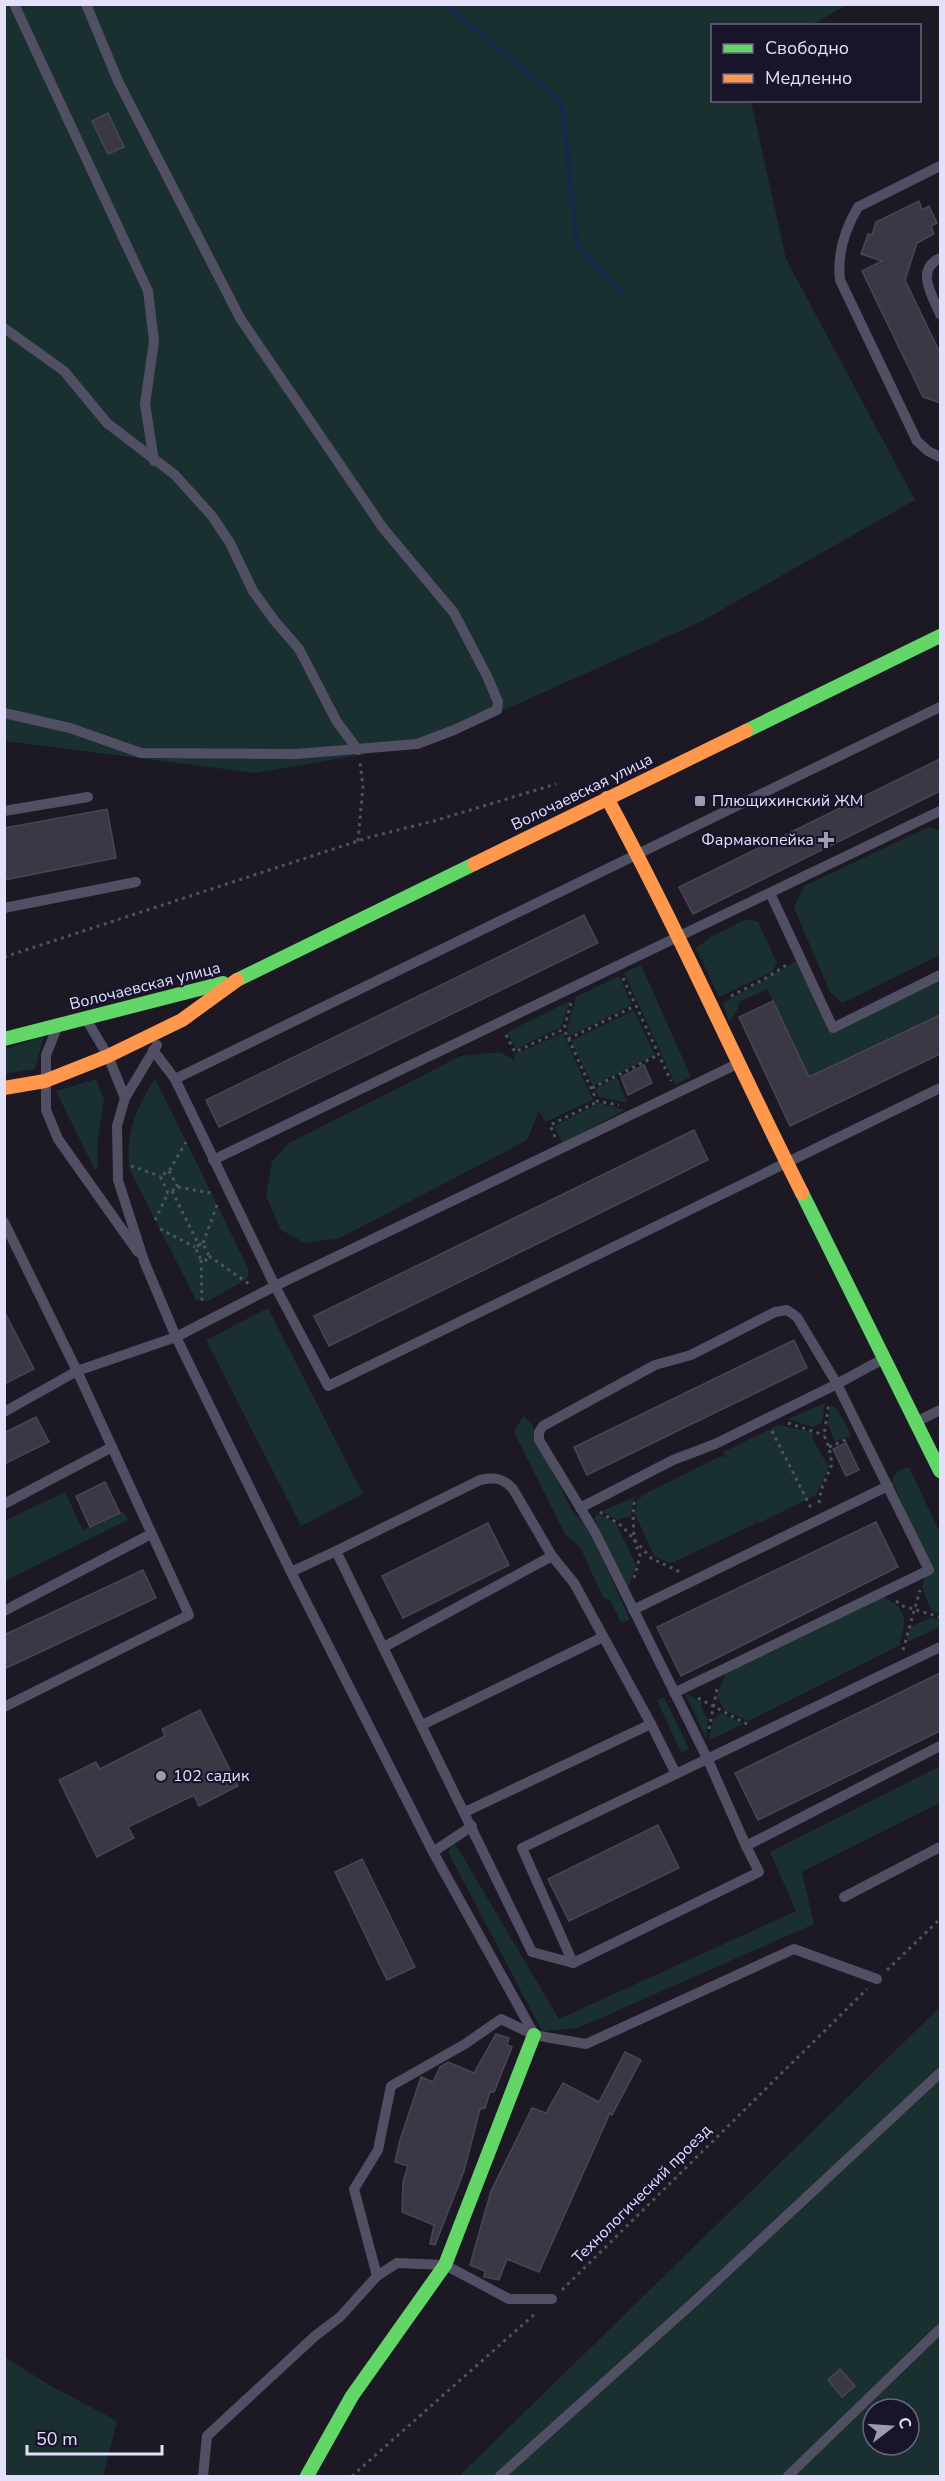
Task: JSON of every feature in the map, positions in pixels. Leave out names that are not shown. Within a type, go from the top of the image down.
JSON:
[{"type":"street","name":"Волочаевская улица","points":[[4,1088],[45,1081],[108,1056],[182,1020],[239,979],[940,636]]},
{"type":"street","points":[[607,798],[638,855],[737,1064],[940,1471]]},
{"type":"street","name":"Волочаевская улица","points":[[4,1039],[239,979]]},
{"type":"street","points":[[306,2476],[352,2396],[444,2265],[534,2035]]},
{"type":"lane","points":[[14,4],[148,291],[154,341],[145,404],[154,461]]},
{"type":"lane","points":[[4,713],[70,728],[141,753],[296,754],[417,744],[497,710],[498,702],[487,676],[453,613],[383,528],[240,318],[117,81],[86,4]]},
{"type":"lane","points":[[940,166],[858,207],[840,250],[838,265],[840,280],[917,441],[928,451],[940,457]]},
{"type":"lane","points":[[940,258],[934,261],[927,272],[926,279],[940,314]]},
{"type":"lane","points":[[4,328],[64,371],[107,423],[174,475],[212,516],[230,543],[253,591],[299,649],[337,722],[358,750]]},
{"type":"lane","points":[[176,1079],[940,707]]},
{"type":"lane","points":[[4,811],[88,797]]},
{"type":"lane","points":[[213,1160],[940,811]]},
{"type":"lane","points":[[4,908],[136,882]]},
{"type":"lane","points":[[770,893],[833,1028],[940,975]]},
{"type":"lane","points":[[86,1019],[108,1056],[125,1098]]},
{"type":"lane","points":[[182,1020],[153,1050],[125,1098],[117,1126],[118,1180],[144,1261],[176,1337],[291,1572],[433,1852],[534,2035]]},
{"type":"lane","points":[[58,1024],[46,1054],[46,1110],[58,1138],[144,1261]]},
{"type":"lane","points":[[153,1050],[176,1079],[275,1286],[328,1386],[940,1088]]},
{"type":"lane","points":[[4,1412],[77,1371],[176,1337],[275,1286],[737,1064]]},
{"type":"lane","points":[[4,1222],[77,1371],[189,1615],[4,1707]]},
{"type":"lane","points":[[336,1551],[532,1952],[573,1963],[759,1872],[679,1691],[633,1610],[595,1532],[585,1505],[539,1440],[540,1428],[655,1365],[691,1355],[775,1312],[787,1310],[797,1317],[837,1384],[929,1570],[679,1691]]},
{"type":"lane","points":[[585,1505],[674,1460],[715,1444],[883,1359]]},
{"type":"lane","points":[[916,1422],[940,1410]]},
{"type":"lane","points":[[4,1504],[112,1447]]},
{"type":"lane","points":[[291,1572],[474,1483],[492,1478],[505,1480],[513,1489],[552,1556],[574,1583],[676,1774]]},
{"type":"lane","points":[[633,1610],[888,1486]]},
{"type":"lane","points":[[4,1611],[151,1534]]},
{"type":"lane","points":[[384,1647],[552,1556]]},
{"type":"lane","points":[[422,1725],[603,1637]]},
{"type":"lane","points":[[573,1963],[522,1848],[676,1774],[706,1756],[765,1732],[940,1647]]},
{"type":"lane","points":[[465,1812],[651,1724]]},
{"type":"lane","points":[[746,1846],[940,1746]]},
{"type":"lane","points":[[433,1852],[472,1826]]},
{"type":"lane","points":[[844,1897],[940,1847]]},
{"type":"lane","points":[[376,2276],[354,2189],[378,2150],[391,2086],[465,2044],[501,2019],[534,2035],[586,2044],[794,1949],[877,1979]]},
{"type":"lane","points":[[500,2476],[695,2301],[940,2073]]},
{"type":"lane","points":[[204,2476],[207,2436],[315,2336],[340,2317],[376,2276],[397,2263],[444,2265],[509,2299],[552,2299]]},
{"type":"lane","points":[[788,2476],[940,2330]]},
{"type":"path","points":[[358,750],[363,787],[358,841]]},
{"type":"path","points":[[4,957],[358,841],[504,801],[556,784]]},
{"type":"path","points":[[710,1006],[766,978],[795,959],[800,959]]},
{"type":"path","points":[[617,966],[676,1093]]},
{"type":"path","points":[[577,985],[564,1029],[599,1101]]},
{"type":"path","points":[[568,1039],[635,1006]]},
{"type":"path","points":[[500,1022],[515,1052],[564,1029]]},
{"type":"path","points":[[592,1088],[658,1055]]},
{"type":"path","points":[[561,1149],[550,1125],[599,1101],[625,1106],[638,1112]]},
{"type":"path","points":[[160,1176],[169,1171],[186,1142]]},
{"type":"path","points":[[129,1165],[160,1176],[170,1192],[197,1246],[201,1260],[202,1301]]},
{"type":"path","points":[[169,1171],[178,1187]]},
{"type":"path","points":[[155,1220],[170,1192],[178,1187],[211,1193]]},
{"type":"path","points":[[197,1246],[203,1243],[217,1205]]},
{"type":"path","points":[[160,1229],[197,1246]]},
{"type":"path","points":[[203,1243],[209,1256],[249,1284]]},
{"type":"path","points":[[201,1260],[209,1256]]},
{"type":"path","points":[[818,1520],[821,1490],[832,1464],[824,1435],[828,1404],[837,1384]]},
{"type":"path","points":[[770,1417],[824,1435]]},
{"type":"path","points":[[770,1417],[818,1520]]},
{"type":"path","points":[[829,1447],[862,1433]]},
{"type":"path","points":[[633,1610],[633,1581],[640,1556],[634,1539],[633,1514],[636,1479]]},
{"type":"path","points":[[585,1505],[622,1526],[651,1558],[696,1579]]},
{"type":"path","points":[[900,1666],[904,1644],[926,1572]]},
{"type":"path","points":[[884,1593],[903,1606],[940,1617]]},
{"type":"path","points":[[706,1756],[714,1696],[723,1670]]},
{"type":"path","points":[[679,1691],[765,1732]]},
{"type":"path","name":"Технологический проезд","points":[[352,2476],[552,2299],[940,1918]]},
{"type":"green space","points":[[4,5],[846,5],[814,24],[711,24],[711,102],[751,102],[786,259],[915,500],[700,622],[433,742],[256,773],[5,741]]},
{"type":"green space","points":[[929,827],[940,831],[940,955],[842,1003],[830,992],[794,908],[804,886]]},
{"type":"green space","points":[[746,919],[758,922],[777,963],[772,972],[719,997],[696,948],[711,937]]},
{"type":"green space","points":[[800,959],[833,1027],[940,976],[940,1015],[809,1077],[767,989],[739,1002],[737,1011],[729,1022],[723,1003]]},
{"type":"green space","points":[[641,965],[691,1077],[675,1084],[624,973]]},
{"type":"green space","points":[[619,976],[632,1005],[569,1036],[567,1028],[576,997]]},
{"type":"green space","points":[[570,1001],[561,1027],[516,1049],[507,1032]]},
{"type":"green space","points":[[634,1010],[655,1055],[593,1086],[571,1041]]},
{"type":"green space","points":[[563,1033],[593,1100],[545,1122],[539,1111],[527,1140],[340,1238],[305,1243],[281,1230],[266,1196],[272,1162],[289,1143],[461,1056],[500,1052],[516,1061],[513,1055]]},
{"type":"green space","points":[[44,1036],[35,1069],[5,1074],[5,1049]]},
{"type":"green space","points":[[617,1077],[627,1103],[599,1097],[595,1089]]},
{"type":"green space","points":[[155,1078],[249,1270],[247,1279],[208,1301],[196,1300],[129,1168],[131,1131],[142,1100]]},
{"type":"green space","points":[[96,1079],[104,1100],[97,1146],[98,1167],[95,1170],[56,1091]]},
{"type":"green space","points":[[599,1103],[625,1110],[562,1143],[554,1126]]},
{"type":"green space","points":[[268,1308],[363,1494],[301,1526],[206,1340]]},
{"type":"green space","points":[[825,1403],[822,1422],[813,1427],[788,1419]]},
{"type":"green space","points":[[831,1405],[838,1410],[851,1435],[835,1442],[828,1423]]},
{"type":"green space","points":[[523,1416],[531,1423],[571,1509],[589,1529],[630,1620],[621,1622],[610,1601],[603,1597],[580,1547],[565,1534],[514,1432]]},
{"type":"green space","points":[[779,1425],[812,1432],[813,1440],[829,1467],[816,1495],[759,1523],[756,1519],[757,1523],[671,1562],[672,1564],[654,1556],[635,1514],[638,1496],[640,1499],[642,1495],[721,1456],[723,1458],[725,1456],[723,1452]]},
{"type":"green space","points":[[909,1467],[940,1533],[940,1614],[931,1611],[922,1587],[928,1564],[893,1482],[893,1477],[899,1470]]},
{"type":"green space","points":[[65,1492],[83,1530],[123,1511],[128,1520],[5,1581],[4,1521]]},
{"type":"green space","points":[[634,1498],[631,1516],[617,1520],[602,1511]]},
{"type":"green space","points":[[598,1514],[616,1523],[636,1565],[627,1587],[594,1518]]},
{"type":"green space","points":[[882,1595],[897,1606],[903,1616],[904,1627],[900,1645],[748,1721],[724,1710],[717,1696],[726,1672]]},
{"type":"green space","points":[[930,1618],[940,1619],[940,1627],[907,1642],[910,1627]]},
{"type":"green space","points":[[685,1693],[702,1702],[701,1707],[708,1719],[706,1738]]},
{"type":"green space","points":[[664,1697],[689,1749],[681,1753],[657,1700]]},
{"type":"green space","points":[[721,1713],[743,1724],[709,1740],[713,1719]]},
{"type":"green space","points":[[940,1766],[940,1803],[802,1872],[814,1924],[578,2028],[542,2031],[448,1852],[454,1844],[459,1850],[559,2019],[796,1911],[770,1852]]},
{"type":"green space","points":[[940,2007],[940,2476],[459,2476]]},
{"type":"green space","points":[[5,2357],[51,2386],[117,2421],[103,2476],[5,2476]]},
{"type":"building","points":[[108,113],[124,147],[108,154],[92,121]]},
{"type":"building","points":[[919,201],[922,210],[929,206],[937,223],[931,226],[934,234],[917,243],[905,280],[940,353],[940,403],[923,397],[862,271],[882,261],[861,254],[868,234],[872,235],[876,222]]},
{"type":"building","points":[[940,759],[940,791],[693,914],[679,887]]},
{"type":"building","points":[[107,809],[116,858],[4,880],[4,828]]},
{"type":"building","points":[[584,915],[598,943],[219,1127],[206,1100]]},
{"type":"building","points":[[773,1001],[809,1077],[940,1015],[940,1054],[790,1126],[739,1017]]},
{"type":"building","points":[[644,1065],[652,1083],[628,1095],[621,1077]]},
{"type":"building","points":[[694,1130],[708,1160],[329,1346],[314,1316]]},
{"type":"building","points":[[4,1311],[34,1369],[4,1384]]},
{"type":"building","points":[[794,1340],[807,1368],[587,1475],[574,1447]]},
{"type":"building","points":[[36,1417],[49,1442],[4,1464],[4,1433]]},
{"type":"building","points":[[846,1443],[859,1470],[846,1476],[833,1449]]},
{"type":"building","points":[[105,1482],[120,1513],[90,1527],[76,1496]]},
{"type":"building","points":[[876,1522],[898,1567],[681,1676],[657,1627]]},
{"type":"building","points":[[488,1523],[509,1565],[403,1618],[382,1576]]},
{"type":"building","points":[[143,1570],[156,1598],[4,1669],[4,1635]]},
{"type":"building","points":[[940,1673],[940,1731],[758,1820],[735,1773]]},
{"type":"building","points":[[200,1710],[238,1786],[199,1806],[194,1795],[128,1827],[134,1838],[97,1857],[59,1780],[96,1762],[100,1769],[165,1736],[162,1729]]},
{"type":"building","points":[[658,1825],[679,1868],[569,1921],[548,1879]]},
{"type":"building","points":[[362,1859],[415,1967],[387,1980],[335,1872]]},
{"type":"building","points":[[496,2034],[509,2038],[507,2045],[512,2047],[494,2092],[490,2092],[485,2108],[480,2109],[464,2171],[435,2245],[430,2244],[434,2225],[402,2212],[403,2182],[408,2166],[395,2162],[400,2140],[421,2077],[433,2082],[440,2067],[448,2062],[474,2073]]},
{"type":"building","points":[[625,2052],[641,2060],[612,2115],[610,2113],[539,2272],[507,2259],[499,2280],[484,2277],[485,2271],[470,2265],[491,2191],[532,2108],[546,2113],[563,2083],[599,2102]]},
{"type":"building","points":[[840,2369],[855,2386],[842,2397],[828,2380]]},
{"type":"waterway","points":[[445,4],[562,102],[577,245],[622,293]]},
{"type":"traffic: fast","points":[[746,731],[940,636]]},
{"type":"traffic: fast","points":[[237,980],[474,864]]},
{"type":"traffic: fast","points":[[4,1039],[223,983]]},
{"type":"traffic: fast","points":[[802,1193],[940,1471]]},
{"type":"traffic: fast","points":[[307,2476],[352,2396],[445,2265],[534,2035]]},
{"type":"traffic: slow","points":[[474,864],[746,731]]},
{"type":"traffic: slow","points":[[607,798],[658,896],[802,1193]]},
{"type":"traffic: slow","points":[[4,1088],[45,1081],[108,1056],[182,1020],[237,980]]},
{"type":"place","name":"Плющихинский ЖМ","points":[[700,801]]},
{"type":"place","name":"Фармакопейка","points":[[826,840]]},
{"type":"place","name":"102 садик","points":[[161,1776]]}]
